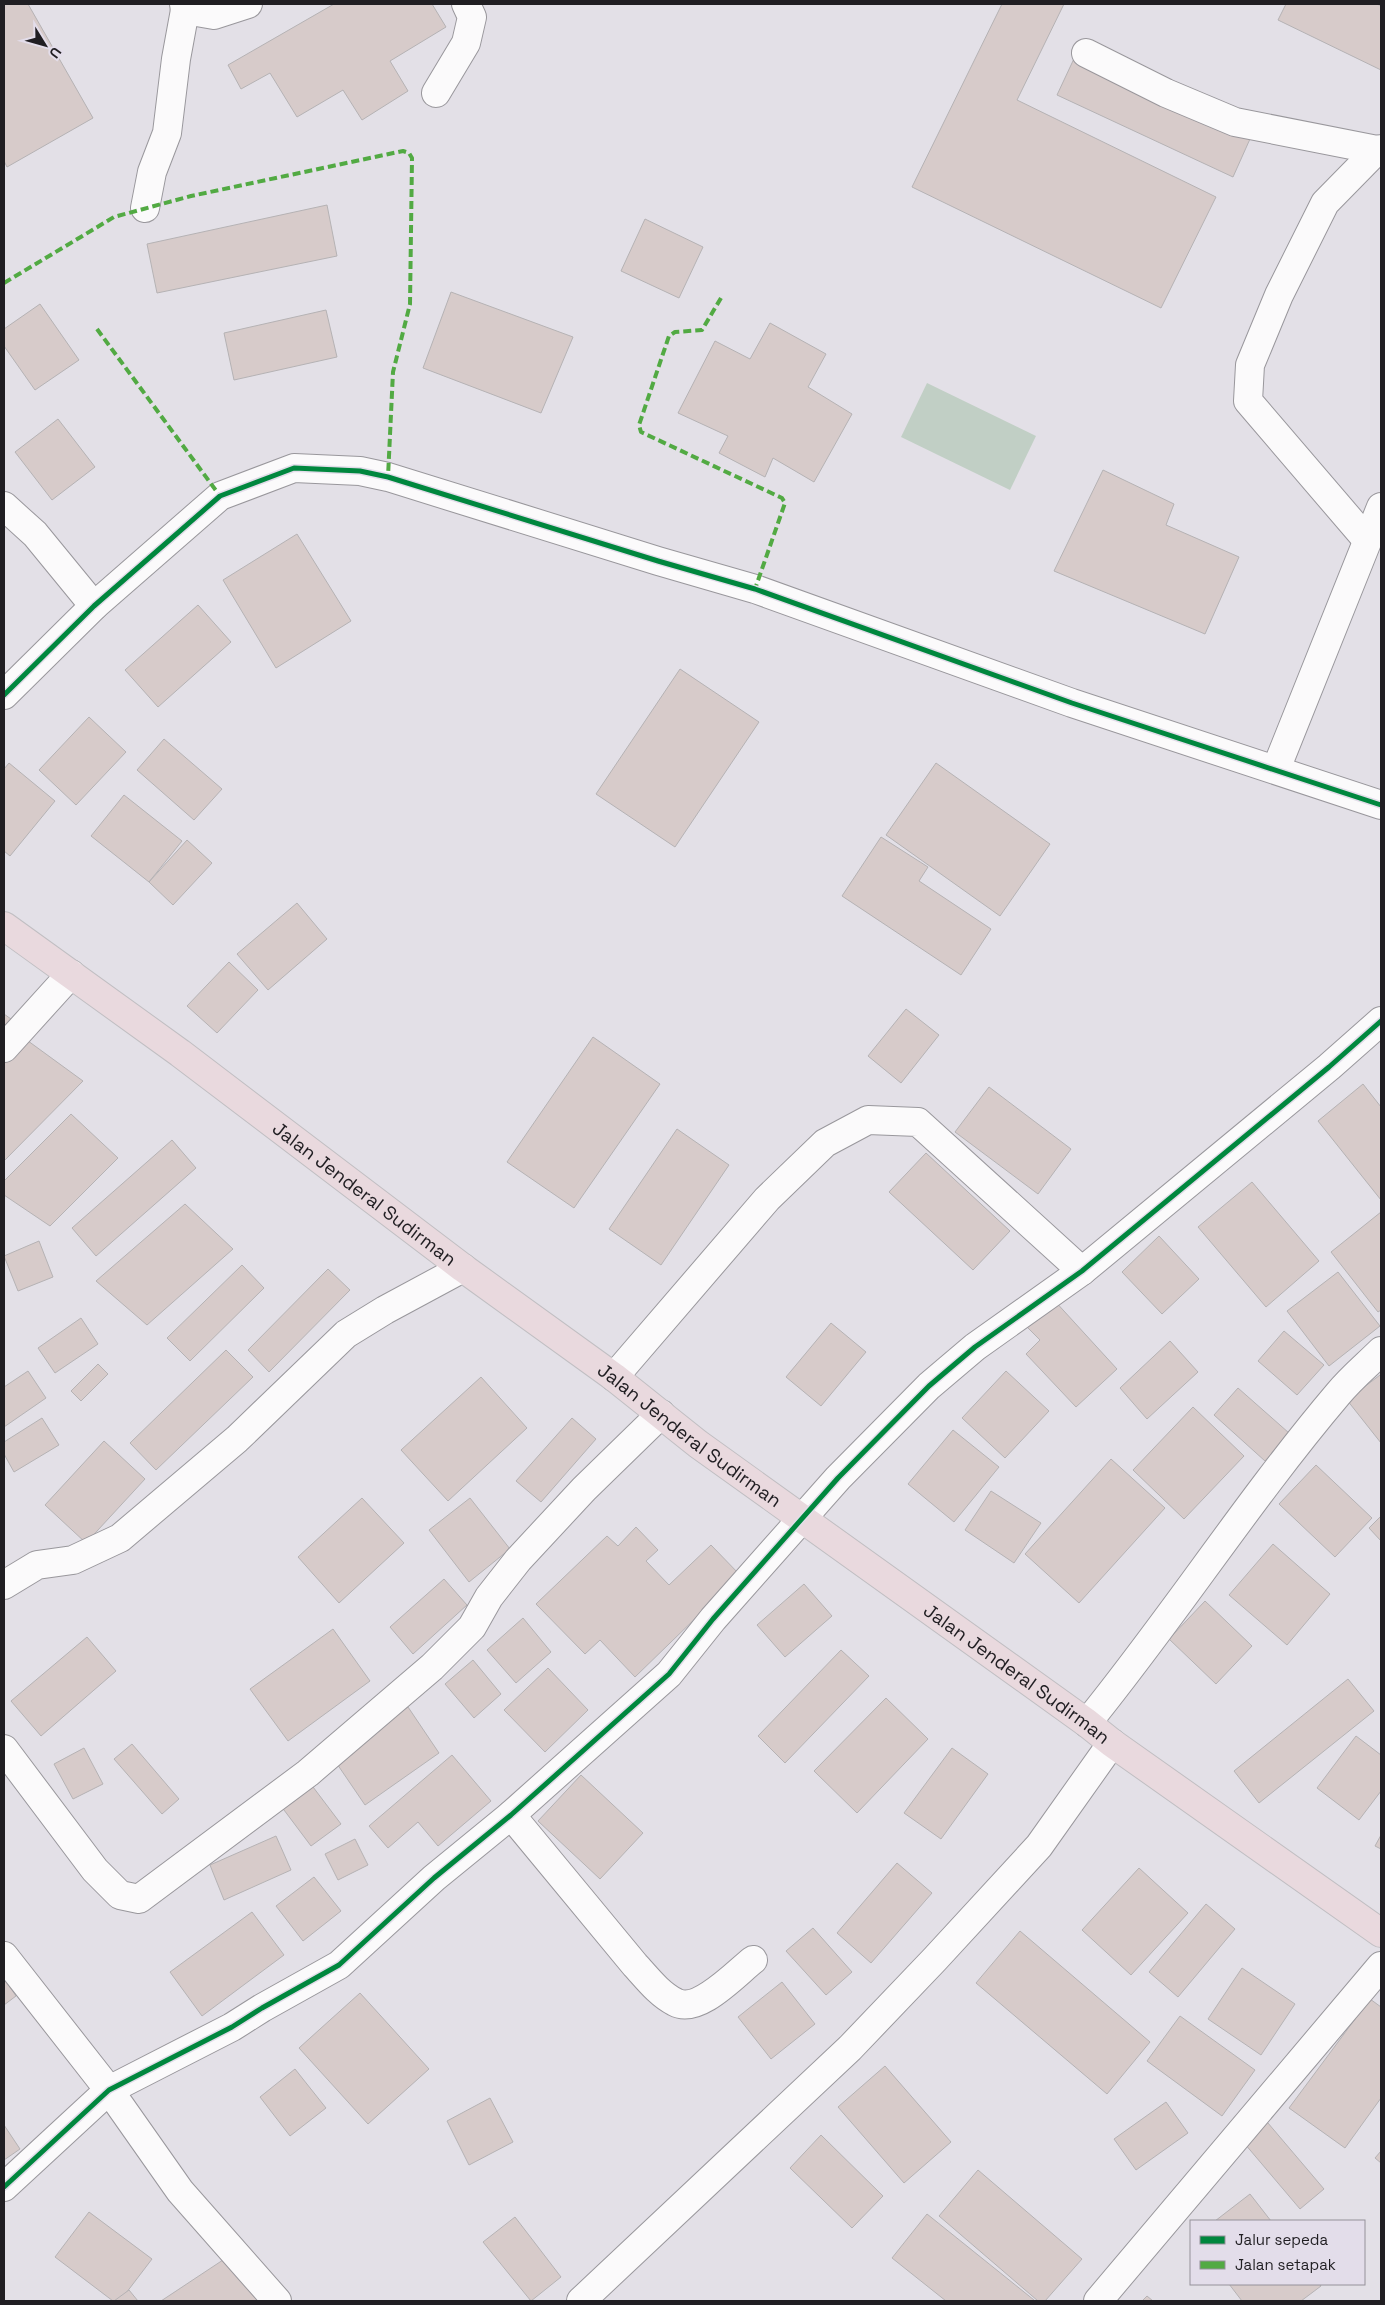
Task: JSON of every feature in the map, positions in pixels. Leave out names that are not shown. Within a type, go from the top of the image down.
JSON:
[{"type":"highway","name":"Jalan Jenderal Sudirman","points":[[4,926],[180,1054],[463,1268],[614,1377],[802,1520],[1087,1723],[1112,1743],[1381,1933]]},
{"type":"street","points":[[145,208],[152,172],[167,133],[176,59],[185,7],[214,15],[248,4]]},
{"type":"street","points":[[436,93],[466,44],[472,17],[466,4]]},
{"type":"street","points":[[1086,52],[1166,93],[1235,122],[1379,149]]},
{"type":"street","points":[[1366,540],[1248,401],[1250,365],[1279,295],[1325,203],[1379,149]]},
{"type":"street","points":[[4,695],[94,606],[220,496],[294,468],[360,471],[388,477],[649,558],[756,588],[1072,703],[1276,769],[1381,806]]},
{"type":"street","points":[[4,506],[35,534],[94,606]]},
{"type":"street","points":[[1276,769],[1366,540],[1381,507]]},
{"type":"street","points":[[4,1048],[71,974]]},
{"type":"street","points":[[4,2188],[109,2090],[232,2027],[339,1965],[434,1878],[511,1815],[669,1674],[713,1618],[838,1478],[929,1386],[975,1347],[1082,1271],[1329,1067],[1381,1021]]},
{"type":"street","points":[[614,1377],[767,1199],[825,1143],[868,1120],[918,1122],[1082,1271]]},
{"type":"street","points":[[4,1584],[37,1565],[73,1560],[120,1538],[237,1439],[346,1334],[384,1310],[463,1268]]},
{"type":"street","points":[[1087,1723],[1333,1400],[1381,1351]]},
{"type":"street","points":[[4,1749],[95,1870],[120,1895],[139,1899],[308,1773],[432,1667],[472,1626],[489,1597],[518,1560],[584,1489],[661,1414]]},
{"type":"street","points":[[581,2301],[850,2048],[935,1959],[1039,1846],[1112,1743]]},
{"type":"street","points":[[511,1815],[635,1965],[656,1988],[676,2003],[692,2005],[710,1996],[753,1960]]},
{"type":"street","points":[[4,1956],[109,2090],[180,2191],[277,2301]]},
{"type":"street","points":[[1098,2301],[1381,1966]]},
{"type":"shaded area","points":[[927,383],[1036,436],[1010,490],[901,437]]},
{"type":"building","points":[[4,4],[28,4],[93,118],[7,167],[4,161]]},
{"type":"building","points":[[334,4],[432,4],[446,27],[390,61],[408,91],[362,120],[343,90],[297,117],[270,73],[241,89],[228,65]]},
{"type":"building","points":[[1002,4],[1064,4],[1017,100],[1216,197],[1161,308],[912,187]]},
{"type":"building","points":[[1286,4],[1377,4],[1381,6],[1381,70],[1278,20]]},
{"type":"building","points":[[1079,48],[1254,130],[1233,177],[1057,95]]},
{"type":"building","points":[[327,205],[337,256],[157,293],[147,244]]},
{"type":"building","points":[[645,219],[703,247],[679,298],[621,271]]},
{"type":"building","points":[[451,292],[573,337],[541,413],[423,368]]},
{"type":"building","points":[[40,304],[79,360],[35,390],[4,346],[4,329]]},
{"type":"building","points":[[326,310],[337,357],[234,380],[224,333]]},
{"type":"building","points":[[770,323],[826,354],[808,387],[852,414],[814,482],[773,458],[765,477],[719,453],[728,436],[678,413],[715,341],[750,359]]},
{"type":"building","points":[[58,419],[95,467],[52,500],[15,452]]},
{"type":"building","points":[[1103,470],[1174,504],[1166,525],[1239,557],[1205,634],[1054,571]]},
{"type":"building","points":[[297,534],[351,621],[276,668],[223,580]]},
{"type":"building","points":[[198,605],[231,642],[158,707],[125,670]]},
{"type":"building","points":[[680,669],[759,722],[675,847],[596,794]]},
{"type":"building","points":[[89,717],[126,752],[76,805],[39,770]]},
{"type":"building","points":[[164,739],[222,789],[194,820],[137,770]]},
{"type":"building","points":[[9,763],[55,801],[10,856],[4,851],[4,769]]},
{"type":"building","points":[[936,763],[1050,844],[1000,916],[886,835]]},
{"type":"building","points":[[124,795],[182,841],[149,882],[91,836]]},
{"type":"building","points":[[881,837],[928,867],[919,881],[991,929],[961,975],[842,896]]},
{"type":"building","points":[[187,840],[212,863],[173,905],[149,882]]},
{"type":"building","points":[[297,903],[327,939],[268,990],[237,954]]},
{"type":"building","points":[[229,962],[258,990],[217,1033],[187,1006]]},
{"type":"building","points":[[906,1009],[939,1035],[901,1083],[868,1056]]},
{"type":"building","points":[[4,1014],[11,1019],[4,1027]]},
{"type":"building","points":[[593,1037],[660,1084],[574,1208],[507,1162]]},
{"type":"building","points":[[24,1038],[83,1081],[4,1161],[4,1060]]},
{"type":"building","points":[[1363,1084],[1381,1107],[1381,1200],[1318,1121]]},
{"type":"building","points":[[989,1087],[1071,1149],[1038,1194],[955,1132]]},
{"type":"building","points":[[71,1114],[118,1158],[50,1226],[4,1195],[4,1181]]},
{"type":"building","points":[[677,1129],[729,1165],[661,1265],[609,1229]]},
{"type":"building","points":[[172,1140],[196,1168],[96,1256],[72,1228]]},
{"type":"building","points":[[926,1153],[1010,1231],[973,1270],[889,1192]]},
{"type":"building","points":[[1252,1182],[1319,1261],[1266,1307],[1198,1227]]},
{"type":"building","points":[[185,1204],[233,1249],[147,1325],[96,1281]]},
{"type":"building","points":[[1381,1212],[1381,1310],[1378,1312],[1331,1252]]},
{"type":"building","points":[[1159,1236],[1199,1279],[1162,1314],[1122,1272]]},
{"type":"building","points":[[39,1241],[53,1277],[18,1291],[4,1256]]},
{"type":"building","points":[[242,1265],[264,1288],[190,1361],[167,1338]]},
{"type":"building","points":[[328,1269],[350,1290],[269,1372],[248,1350]]},
{"type":"building","points":[[1338,1272],[1380,1326],[1329,1366],[1287,1311]]},
{"type":"building","points":[[1053,1299],[1117,1369],[1076,1407],[1026,1354],[1040,1340],[1025,1325]]},
{"type":"building","points":[[81,1318],[98,1344],[55,1373],[38,1348]]},
{"type":"building","points":[[831,1323],[866,1352],[821,1406],[786,1377]]},
{"type":"building","points":[[1284,1331],[1324,1365],[1297,1395],[1258,1361]]},
{"type":"building","points":[[1170,1341],[1198,1372],[1147,1419],[1120,1388]]},
{"type":"building","points":[[226,1350],[253,1377],[156,1470],[130,1443]]},
{"type":"building","points":[[98,1364],[108,1374],[81,1401],[71,1391]]},
{"type":"building","points":[[28,1371],[46,1398],[4,1427],[4,1387]]},
{"type":"building","points":[[1006,1371],[1049,1411],[1005,1458],[962,1418]]},
{"type":"building","points":[[1380,1375],[1381,1377],[1381,1443],[1347,1400]]},
{"type":"building","points":[[481,1377],[527,1428],[448,1501],[401,1450]]},
{"type":"building","points":[[1238,1388],[1289,1433],[1265,1461],[1214,1415]]},
{"type":"building","points":[[1193,1407],[1244,1456],[1184,1519],[1133,1470]]},
{"type":"building","points":[[42,1418],[59,1445],[14,1472],[4,1454],[4,1442]]},
{"type":"building","points":[[572,1418],[596,1439],[541,1502],[516,1481]]},
{"type":"building","points":[[953,1430],[999,1467],[954,1522],[908,1484]]},
{"type":"building","points":[[104,1441],[145,1479],[86,1543],[45,1505]]},
{"type":"building","points":[[1111,1459],[1165,1508],[1079,1603],[1025,1554]]},
{"type":"building","points":[[1316,1465],[1372,1518],[1335,1557],[1279,1504]]},
{"type":"building","points":[[991,1491],[1041,1523],[1014,1563],[965,1530]]},
{"type":"building","points":[[362,1498],[404,1543],[339,1603],[298,1557]]},
{"type":"building","points":[[470,1498],[510,1549],[469,1582],[429,1530]]},
{"type":"building","points":[[1381,1516],[1381,1541],[1369,1528]]},
{"type":"building","points":[[636,1527],[658,1550],[646,1561],[669,1585],[711,1545],[740,1575],[635,1677],[600,1640],[585,1654],[536,1604],[607,1536],[618,1546]]},
{"type":"building","points":[[1273,1544],[1330,1594],[1287,1645],[1229,1595]]},
{"type":"building","points":[[444,1579],[467,1605],[413,1654],[390,1627]]},
{"type":"building","points":[[804,1584],[832,1616],[785,1657],[757,1625]]},
{"type":"building","points":[[1205,1601],[1252,1646],[1216,1684],[1169,1639]]},
{"type":"building","points":[[523,1618],[551,1652],[516,1683],[487,1650]]},
{"type":"building","points":[[333,1629],[370,1681],[288,1741],[250,1689]]},
{"type":"building","points":[[87,1637],[116,1671],[41,1736],[11,1701]]},
{"type":"building","points":[[841,1650],[869,1676],[785,1763],[758,1736]]},
{"type":"building","points":[[473,1660],[501,1694],[474,1718],[445,1684]]},
{"type":"building","points":[[548,1668],[588,1710],[545,1752],[504,1710]]},
{"type":"building","points":[[1348,1679],[1374,1711],[1259,1803],[1234,1771]]},
{"type":"building","points":[[886,1698],[928,1739],[857,1813],[814,1771]]},
{"type":"building","points":[[408,1707],[439,1753],[365,1805],[333,1758]]},
{"type":"building","points":[[1356,1736],[1381,1755],[1381,1791],[1359,1820],[1317,1788]]},
{"type":"building","points":[[132,1744],[179,1799],[162,1814],[114,1759]]},
{"type":"building","points":[[84,1748],[103,1784],[73,1799],[54,1764]]},
{"type":"building","points":[[952,1748],[988,1774],[941,1839],[904,1813]]},
{"type":"building","points":[[452,1755],[491,1801],[438,1846],[418,1822],[388,1848],[369,1826]]},
{"type":"building","points":[[581,1775],[643,1833],[600,1879],[538,1821]]},
{"type":"building","points":[[307,1779],[341,1824],[311,1846],[278,1802]]},
{"type":"building","points":[[1381,1835],[1381,1849],[1375,1846]]},
{"type":"building","points":[[276,1836],[291,1870],[224,1900],[210,1865]]},
{"type":"building","points":[[355,1839],[368,1865],[338,1880],[325,1854]]},
{"type":"building","points":[[897,1863],[932,1893],[871,1963],[837,1933]]},
{"type":"building","points":[[1139,1868],[1188,1913],[1131,1975],[1082,1930]]},
{"type":"building","points":[[314,1877],[341,1911],[303,1941],[276,1906]]},
{"type":"building","points":[[1206,1904],[1235,1929],[1178,1997],[1149,1972]]},
{"type":"building","points":[[252,1912],[284,1955],[202,2016],[170,1972]]},
{"type":"building","points":[[813,1928],[852,1972],[826,1995],[786,1951]]},
{"type":"building","points":[[1020,1931],[1150,2042],[1107,2094],[976,1983]]},
{"type":"building","points":[[1242,1968],[1295,2004],[1261,2055],[1208,2019]]},
{"type":"building","points":[[4,1978],[16,1996],[4,2005]]},
{"type":"building","points":[[782,1982],[815,2024],[771,2059],[738,2017]]},
{"type":"building","points":[[360,1993],[429,2069],[368,2124],[299,2048]]},
{"type":"building","points":[[1370,1999],[1381,2007],[1381,2098],[1345,2148],[1289,2108]]},
{"type":"building","points":[[1180,2016],[1255,2070],[1222,2116],[1147,2061]]},
{"type":"building","points":[[885,2066],[951,2142],[904,2183],[838,2107]]},
{"type":"building","points":[[295,2069],[326,2108],[290,2136],[260,2097]]},
{"type":"building","points":[[490,2098],[513,2142],[469,2165],[447,2121]]},
{"type":"building","points":[[1166,2102],[1188,2133],[1136,2170],[1114,2139]]},
{"type":"building","points":[[1262,2116],[1324,2189],[1300,2209],[1239,2137]]},
{"type":"building","points":[[4,2125],[20,2149],[4,2160]]},
{"type":"building","points":[[821,2135],[883,2196],[852,2228],[790,2168]]},
{"type":"building","points":[[1381,2151],[1381,2163],[1375,2158]]},
{"type":"building","points":[[978,2170],[1082,2259],[1045,2301],[1038,2301],[939,2216]]},
{"type":"building","points":[[1250,2194],[1270,2220],[1216,2220]]},
{"type":"building","points":[[89,2212],[152,2259],[120,2301],[113,2301],[55,2257]]},
{"type":"building","points":[[927,2214],[1034,2300],[946,2301],[892,2258]]},
{"type":"building","points":[[515,2217],[561,2277],[531,2301],[483,2242]]},
{"type":"building","points":[[229,2256],[259,2301],[161,2301]]},
{"type":"building","points":[[1230,2285],[1321,2286],[1301,2301],[1242,2301]]},
{"type":"building","points":[[129,2290],[138,2301],[114,2301]]},
{"type":"building","points":[[1147,2296],[1153,2301],[1142,2301]]},
{"type":"marked path","points":[[4,283],[114,217],[191,196],[403,151],[409,153],[412,158],[410,304],[393,372],[388,477]]},
{"type":"marked path","points":[[721,298],[702,330],[675,332],[669,336],[639,425],[641,432],[782,498],[785,503],[755,589]]},
{"type":"marked path","points":[[97,329],[220,496]]},
{"type":"cycle path","points":[[4,695],[94,606],[220,496],[294,468],[360,471],[388,477],[658,561],[755,589],[1072,703],[1381,805]]},
{"type":"cycle path","points":[[4,2187],[109,2090],[232,2027],[339,1965],[434,1878],[511,1815],[669,1674],[713,1619],[838,1478],[929,1386],[975,1347],[1082,1271],[1329,1067],[1381,1021]]}]
